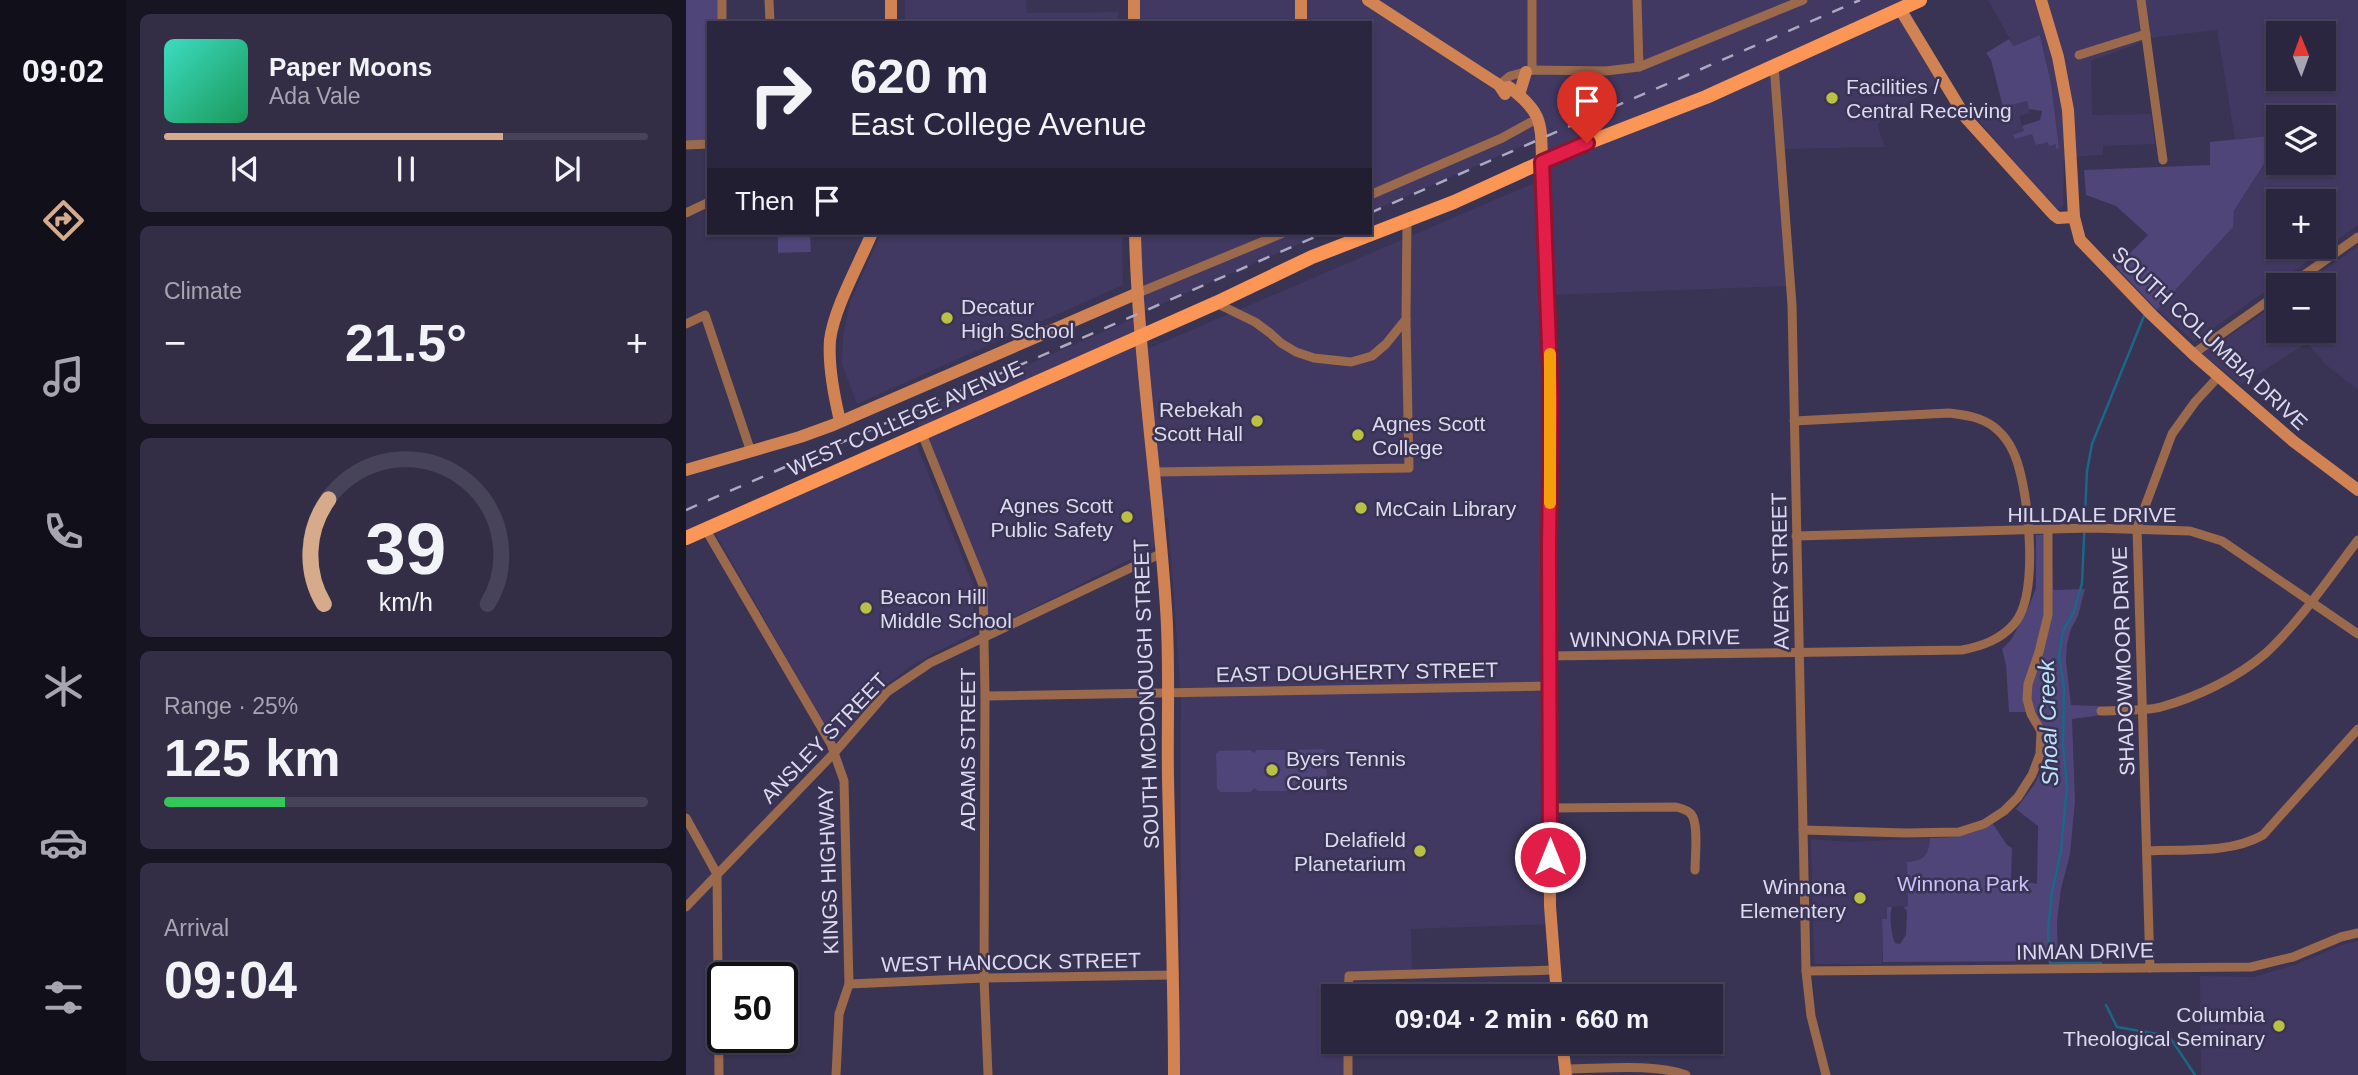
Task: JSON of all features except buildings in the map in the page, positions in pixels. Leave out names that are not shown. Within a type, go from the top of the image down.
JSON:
[{"type":"main road","points":[[891,0],[891,21]]},
{"type":"main road","points":[[1134,0],[1134,21]]},
{"type":"main road","points":[[1301,0],[1301,21]]},
{"type":"main road","points":[[1368,0],[1501,87],[1508,87],[1519,95],[1532,107],[1543,135],[1551,398],[1548,686],[1550,906],[1556,984]]},
{"type":"main road","name":"WEST COLLEGE AVENUE","points":[[1372,234],[1454,202],[1542,162],[1706,97],[1920,0]]},
{"type":"main road","name":"SOUTH COLUMBIA DRIVE","points":[[2041,0],[2058,57],[2066,101],[2074,217],[2080,240],[2193,354],[2292,441],[2358,490]]},
{"type":"main road","points":[[1900,9],[1951,96],[1972,126],[2054,215],[2058,218],[2074,217]]},
{"type":"main road","points":[[1519,95],[1529,71]]},
{"type":"main road","points":[[1501,87],[1504,94],[1529,117],[1538,137],[1542,139]]},
{"type":"main road","points":[[840,421],[832,376],[830,341],[836,318],[871,235]]},
{"type":"main road","name":"SOUTH MCDONOUGH STREET","points":[[1135,235],[1140,336],[1167,612],[1174,1075]]},
{"type":"main road","name":"WEST COLLEGE AVENUE","points":[[686,538],[1261,283],[1311,265],[1371,235]]},
{"type":"main road","points":[[686,470],[800,437],[1138,293]]},
{"type":"main road","points":[[1564,1054],[1566,1072]]},
{"type":"street","points":[[722,0],[722,21]]},
{"type":"street","points":[[769,0],[770,21]]},
{"type":"street","points":[[1529,71],[1532,0]]},
{"type":"street","points":[[1637,0],[1639,67]]},
{"type":"street","points":[[1501,87],[1510,76],[1529,71],[1606,71],[1639,67],[1779,5],[1803,0]]},
{"type":"street","points":[[2141,0],[2163,160]]},
{"type":"street","points":[[2079,55],[2146,34]]},
{"type":"street","name":"AVERY STREET","points":[[1774,65],[1792,305],[1806,971],[1811,1016],[1826,1075]]},
{"type":"street","points":[[1372,194],[1503,138],[1529,117]]},
{"type":"street","points":[[686,145],[707,144]]},
{"type":"street","points":[[686,213],[707,203]]},
{"type":"street","points":[[1155,472],[1409,468],[1407,220]]},
{"type":"street","points":[[1138,293],[1278,235]]},
{"type":"street","points":[[2307,273],[2358,237]]},
{"type":"street","points":[[2193,354],[2266,302]]},
{"type":"street","points":[[1216,303],[1255,322],[1296,352],[1336,362],[1363,360],[1372,356],[1392,338],[1406,319]]},
{"type":"street","points":[[686,324],[705,315],[751,452]]},
{"type":"street","name":"SHADOWMOOR DRIVE","points":[[2150,968],[2137,528],[2172,434],[2195,402],[2219,376]]},
{"type":"street","name":"WINNONA DRIVE","points":[[1549,656],[1935,651],[1983,646],[2001,636],[2015,623],[2026,604],[2030,568],[2028,531],[2019,468],[2011,447],[1995,428],[1972,415],[1949,413],[1794,421]]},
{"type":"street","name":"ADAMS STREET","points":[[922,434],[983,585],[984,978],[988,1075]]},
{"type":"street","name":"HILLDALE DRIVE","points":[[1796,537],[2137,528],[2190,531],[2222,541],[2358,634]]},
{"type":"street","name":"KINGS HIGHWAY","points":[[706,530],[835,752],[844,781],[849,984],[839,1014],[836,1075]]},
{"type":"street","points":[[1803,830],[1906,834],[1959,832],[1984,824],[2004,811],[2018,797],[2032,775],[2040,754],[2041,731],[2031,714],[2027,699],[2028,684],[2048,615],[2048,530]]},
{"type":"street","points":[[2101,711],[2158,708],[2210,688],[2239,672],[2266,653],[2311,603],[2358,540]]},
{"type":"street","name":"ANSLEY STREET","points":[[686,907],[835,752],[887,692],[930,663],[1163,552]]},
{"type":"street","name":"EAST DOUGHERTY STREET","points":[[985,696],[1548,686]]},
{"type":"street","points":[[2148,851],[2228,848],[2248,844],[2263,835],[2358,729]]},
{"type":"street","points":[[1550,808],[1676,807],[1684,810],[1691,814],[1695,824],[1695,870]]},
{"type":"street","points":[[686,818],[718,874],[719,1075]]},
{"type":"street","name":"INMAN DRIVE","points":[[1806,971],[2251,967],[2293,957],[2341,937],[2358,933]]},
{"type":"street","points":[[1349,984],[1349,976],[1554,971]]},
{"type":"street","name":"WEST HANCOCK STREET","points":[[849,984],[984,978],[1174,975]]},
{"type":"street","points":[[1348,1054],[1348,1075]]},
{"type":"street","points":[[1566,1072],[1658,1069],[1674,1070],[1686,1075]]},
{"type":"shaded area","points":[[905,0],[1026,0],[1027,13],[1118,12],[1118,21],[905,21]]},
{"type":"shaded area","points":[[1135,0],[1904,0],[1944,79],[1877,124],[1885,147],[1783,149],[1786,286],[1550,295],[1551,924],[1411,929],[1412,971],[1350,973],[1350,984],[1321,984],[1321,1054],[1346,1054],[1345,1075],[1180,1075],[1181,698],[1168,517],[1158,521],[1159,545],[983,633],[979,586],[914,414],[1142,315],[1145,350],[1546,178],[1545,136],[1372,211],[1372,21],[1136,21]]},
{"type":"shaded area","points":[[1988,0],[2358,0],[2358,225],[2336,241],[2336,189],[2266,189],[2266,259],[2310,259],[2291,273],[2266,273],[2266,291],[2194,342],[2157,310],[2233,227],[2234,212],[2266,161],[2266,175],[2336,175],[2336,105],[2266,105],[2266,136],[2235,139],[2217,30],[2156,37],[2091,61],[2092,115],[2151,114],[2155,144],[2103,146],[2103,155],[2064,159],[2063,206],[2057,211],[1972,113],[2027,101],[2030,113],[2019,116],[2024,131],[2056,144],[2059,148],[2051,83],[2041,35],[2014,46]]},
{"type":"shaded area","name":"Decatur High School","points":[[880,235],[1122,235],[1123,285],[857,404],[842,364],[843,335],[850,302]]},
{"type":"shaded area","points":[[1140,235],[1319,235],[1141,313]]},
{"type":"shaded area","points":[[2358,246],[2358,390],[2326,365],[2307,343],[2336,343],[2336,273],[2320,273]]},
{"type":"shaded area","points":[[2266,311],[2266,343],[2307,343],[2241,385],[2202,354]]},
{"type":"shaded area","name":"Beacon Hill Middle School","points":[[915,441],[973,583],[974,633],[917,662],[887,684],[835,742],[714,531]]},
{"type":"shaded area","name":"Winnona Elementery","points":[[1930,838],[1929,852],[1918,861],[1908,906],[1887,907],[1887,919],[1882,920],[1882,964],[1814,964],[1811,839],[1851,842]]},
{"type":"shaded area","name":"Columbia Theological Seminary","points":[[2358,941],[2358,1075],[2201,1075],[2200,976],[2254,977]]},
{"type":"green space","points":[[686,0],[721,0],[721,21],[707,21],[707,142],[686,143]]},
{"type":"green space","points":[[2040,35],[2051,83],[2059,148],[2056,149],[2056,144],[2049,146],[2048,142],[2036,145],[2032,134],[2015,139],[2013,135],[2024,131],[2022,126],[2040,120],[2042,111],[2029,109],[2027,101],[2003,107],[1991,60],[1986,53],[2009,39],[2014,46]]},
{"type":"green space","points":[[2266,136],[2266,161],[2234,211],[2233,227],[2157,310],[2116,267],[2148,235],[2116,206],[2086,195],[2084,170],[2210,165],[2210,142]]},
{"type":"green space","points":[[778,235],[810,235],[811,252],[778,253]]},
{"type":"green space","name":"Winnona Park","points":[[2051,534],[2053,590],[2085,589],[2067,644],[2066,661],[2071,705],[2100,706],[2102,715],[2072,719],[2075,801],[2070,854],[2061,889],[2057,922],[2058,961],[1883,962],[1882,919],[1887,919],[1887,907],[1892,907],[1892,935],[1895,943],[1900,944],[1906,935],[1907,911],[1903,907],[1908,906],[1907,862],[1925,856],[1930,838],[1963,835],[1993,824],[2012,848],[2011,879],[2037,884],[2038,826],[2016,809],[2034,785],[2047,759],[2046,728],[2026,712],[2009,712],[2006,665],[2002,649],[2011,640],[2036,588],[2036,535]]},
{"type":"green space","name":"Byers Tennis Courts","points":[[1323,749],[1326,752],[1327,786],[1324,790],[1292,791],[1289,788],[1286,791],[1258,791],[1254,788],[1251,792],[1220,792],[1217,788],[1216,754],[1219,751],[1250,750],[1254,753],[1257,750],[1285,750],[1288,753],[1292,750]]},
{"type":"waterway","name":"Shoal Creek","points":[[2101,965],[2050,963],[2048,930],[2052,892],[2061,851],[2067,786],[2063,745],[2064,688],[2059,655],[2063,631],[2074,612],[2082,583],[2087,471],[2092,444],[2144,316]]},
{"type":"waterway","name":"Shoal Creek","points":[[2106,1005],[2117,1027],[2169,1036],[2195,1075]]},
{"type":"railway","points":[[1372,212],[1860,0]]},
{"type":"railway","points":[[686,510],[1319,235]]},
{"type":"slow traffic","points":[[1550,354],[1550,503]]},
{"type":"place","name":"Facilities / Central Receiving","points":[[1832,98]]},
{"type":"place","name":"Decatur High School","points":[[947,318]]},
{"type":"place","name":"Rebekah Scott Hall","points":[[1257,421]]},
{"type":"place","name":"Agnes Scott College","points":[[1358,435]]},
{"type":"place","name":"McCain Library","points":[[1361,508]]},
{"type":"place","name":"Agnes Scott Public Safety","points":[[1127,517]]},
{"type":"place","name":"Beacon Hill Middle School","points":[[866,608]]},
{"type":"place","name":"Byers Tennis Courts","points":[[1272,770]]},
{"type":"place","name":"Delafield Planetarium","points":[[1420,851]]},
{"type":"place","name":"Winnona Elementery","points":[[1860,898]]},
{"type":"place","name":"Columbia Theological Seminary","points":[[2279,1026]]},
{"type":"route","points":[[1550,857],[1548,686],[1551,398],[1542,162],[1587,143]]}]
